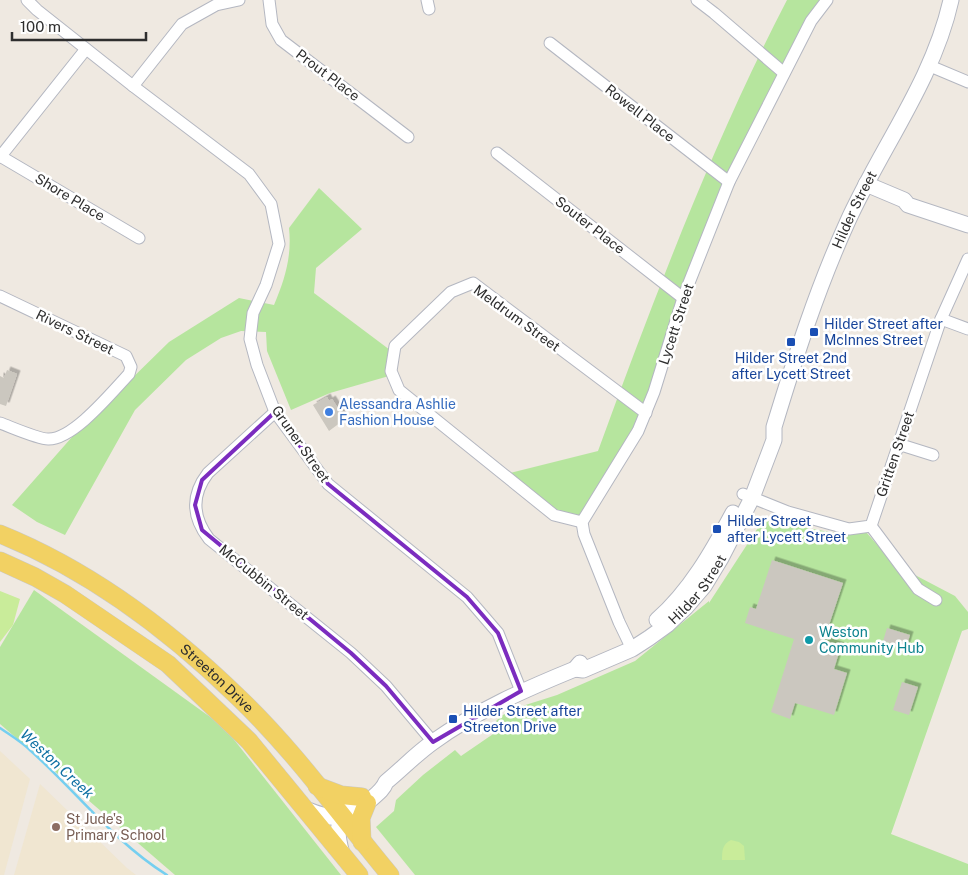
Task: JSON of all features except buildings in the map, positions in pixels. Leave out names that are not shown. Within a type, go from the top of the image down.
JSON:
[{"type":"main road","name":"Streeton Drive","points":[[0,534],[34,548],[82,574],[170,636],[238,696],[283,745],[390,875]]},
{"type":"main road","name":"Streeton Drive","points":[[0,561],[35,577],[65,594],[168,664],[249,741],[352,867]]},
{"type":"main road","points":[[316,785],[341,795],[364,800],[361,818],[362,842]]},
{"type":"street","name":"Gruner Street","points":[[27,0],[86,49],[248,174],[271,204],[279,244],[266,285],[252,313],[250,339],[257,365],[275,412],[328,484],[468,597],[498,632],[521,691]]},
{"type":"street","points":[[133,86],[182,24],[216,5],[239,0]]},
{"type":"street","name":"Prout Place","points":[[268,0],[272,24],[281,40],[408,137]]},
{"type":"street","points":[[697,0],[784,73]]},
{"type":"street","name":"Lycett Street","points":[[582,522],[638,430],[646,413],[683,298],[729,182],[811,21],[827,0]]},
{"type":"street","name":"Hilder Street","points":[[342,817],[349,808],[364,800],[381,783],[386,782],[433,742],[457,726],[521,691],[575,669],[584,670],[667,625],[704,586],[721,558],[774,440],[774,427],[800,342],[847,223],[930,66],[943,32],[951,0]]},
{"type":"street","name":"Rowell Place","points":[[550,43],[729,182]]},
{"type":"street","points":[[0,156],[86,49]]},
{"type":"street","points":[[930,66],[968,82]]},
{"type":"street","name":"Souter Place","points":[[497,153],[683,298]]},
{"type":"street","name":"Shore Place","points":[[0,156],[139,238]]},
{"type":"street","points":[[864,188],[904,200],[908,204],[968,226]]},
{"type":"street","name":"Gritten Street","points":[[871,526],[940,319],[968,258]]},
{"type":"street","name":"Meldrum Street","points":[[582,522],[554,515],[399,390],[391,371],[395,346],[452,292],[474,283],[646,413]]},
{"type":"street","name":"Rivers Street","points":[[0,296],[126,356],[131,367],[129,374],[82,423],[62,437],[47,440],[0,423]]},
{"type":"street","points":[[940,319],[968,328]]},
{"type":"street","name":"McCubbin Street","points":[[275,412],[202,480],[195,505],[202,530],[351,653],[386,686],[433,742]]},
{"type":"street","points":[[898,444],[933,455]]},
{"type":"street","points":[[748,496],[788,512],[849,529],[871,526],[918,589],[936,600]]},
{"type":"street","points":[[582,522],[584,534],[630,645]]},
{"type":"street","points":[[304,809],[325,818],[342,817]]},
{"type":"street","points":[[342,817],[337,831],[352,867]]},
{"type":"highlighted area","points":[[275,412],[328,484],[467,597],[498,633],[521,691],[433,742],[386,686],[351,653],[202,530],[195,505],[202,480]]},
{"type":"shaded area","points":[[0,751],[30,779],[4,875],[0,875]]},
{"type":"shaded area","name":"St Jude's Primary School","points":[[40,784],[127,868],[136,875],[14,875]]},
{"type":"green space","points":[[787,0],[824,0],[726,183],[636,424],[580,520],[556,510],[510,473],[598,451],[685,222],[734,110]]},
{"type":"green space","points":[[319,188],[362,229],[316,268],[314,293],[390,350],[389,376],[330,393],[291,410],[267,351],[266,332],[241,331],[221,338],[186,360],[135,410],[65,535],[37,522],[12,505],[72,437],[169,342],[239,298],[274,305],[287,267],[290,238],[289,228]]},
{"type":"green space","points":[[763,520],[835,533],[866,532],[894,564],[955,596],[968,612],[968,629],[962,631],[891,834],[968,864],[968,875],[415,875],[376,827],[394,811],[396,800],[423,775],[455,750],[461,756],[499,730],[496,721],[501,716],[516,708],[557,695],[635,661],[709,601],[709,603]]},
{"type":"green space","points":[[34,590],[224,727],[341,875],[175,875],[0,724],[0,647]]},
{"type":"green space","points":[[0,591],[20,599],[13,625],[0,642]]},
{"type":"green space","points":[[731,840],[739,842],[744,846],[745,860],[722,860],[724,846]]},
{"type":"waterway","name":"Weston Creek","points":[[0,728],[20,742],[48,767],[130,847],[167,875]]},
{"type":"place","name":"Hilder Street after McInnes Street","points":[[814,332]]},
{"type":"place","name":"Hilder Street 2nd after Lycett Street","points":[[791,342]]},
{"type":"place","name":"Alessandra Ashlie Fashion House","points":[[329,412]]},
{"type":"place","name":"Hilder Street after Lycett Street","points":[[717,529]]},
{"type":"place","name":"Weston Community Hub","points":[[809,640]]},
{"type":"place","name":"Hilder Street after Streeton Drive","points":[[453,719]]},
{"type":"place","name":"St Jude's Primary School","points":[[56,827]]}]
